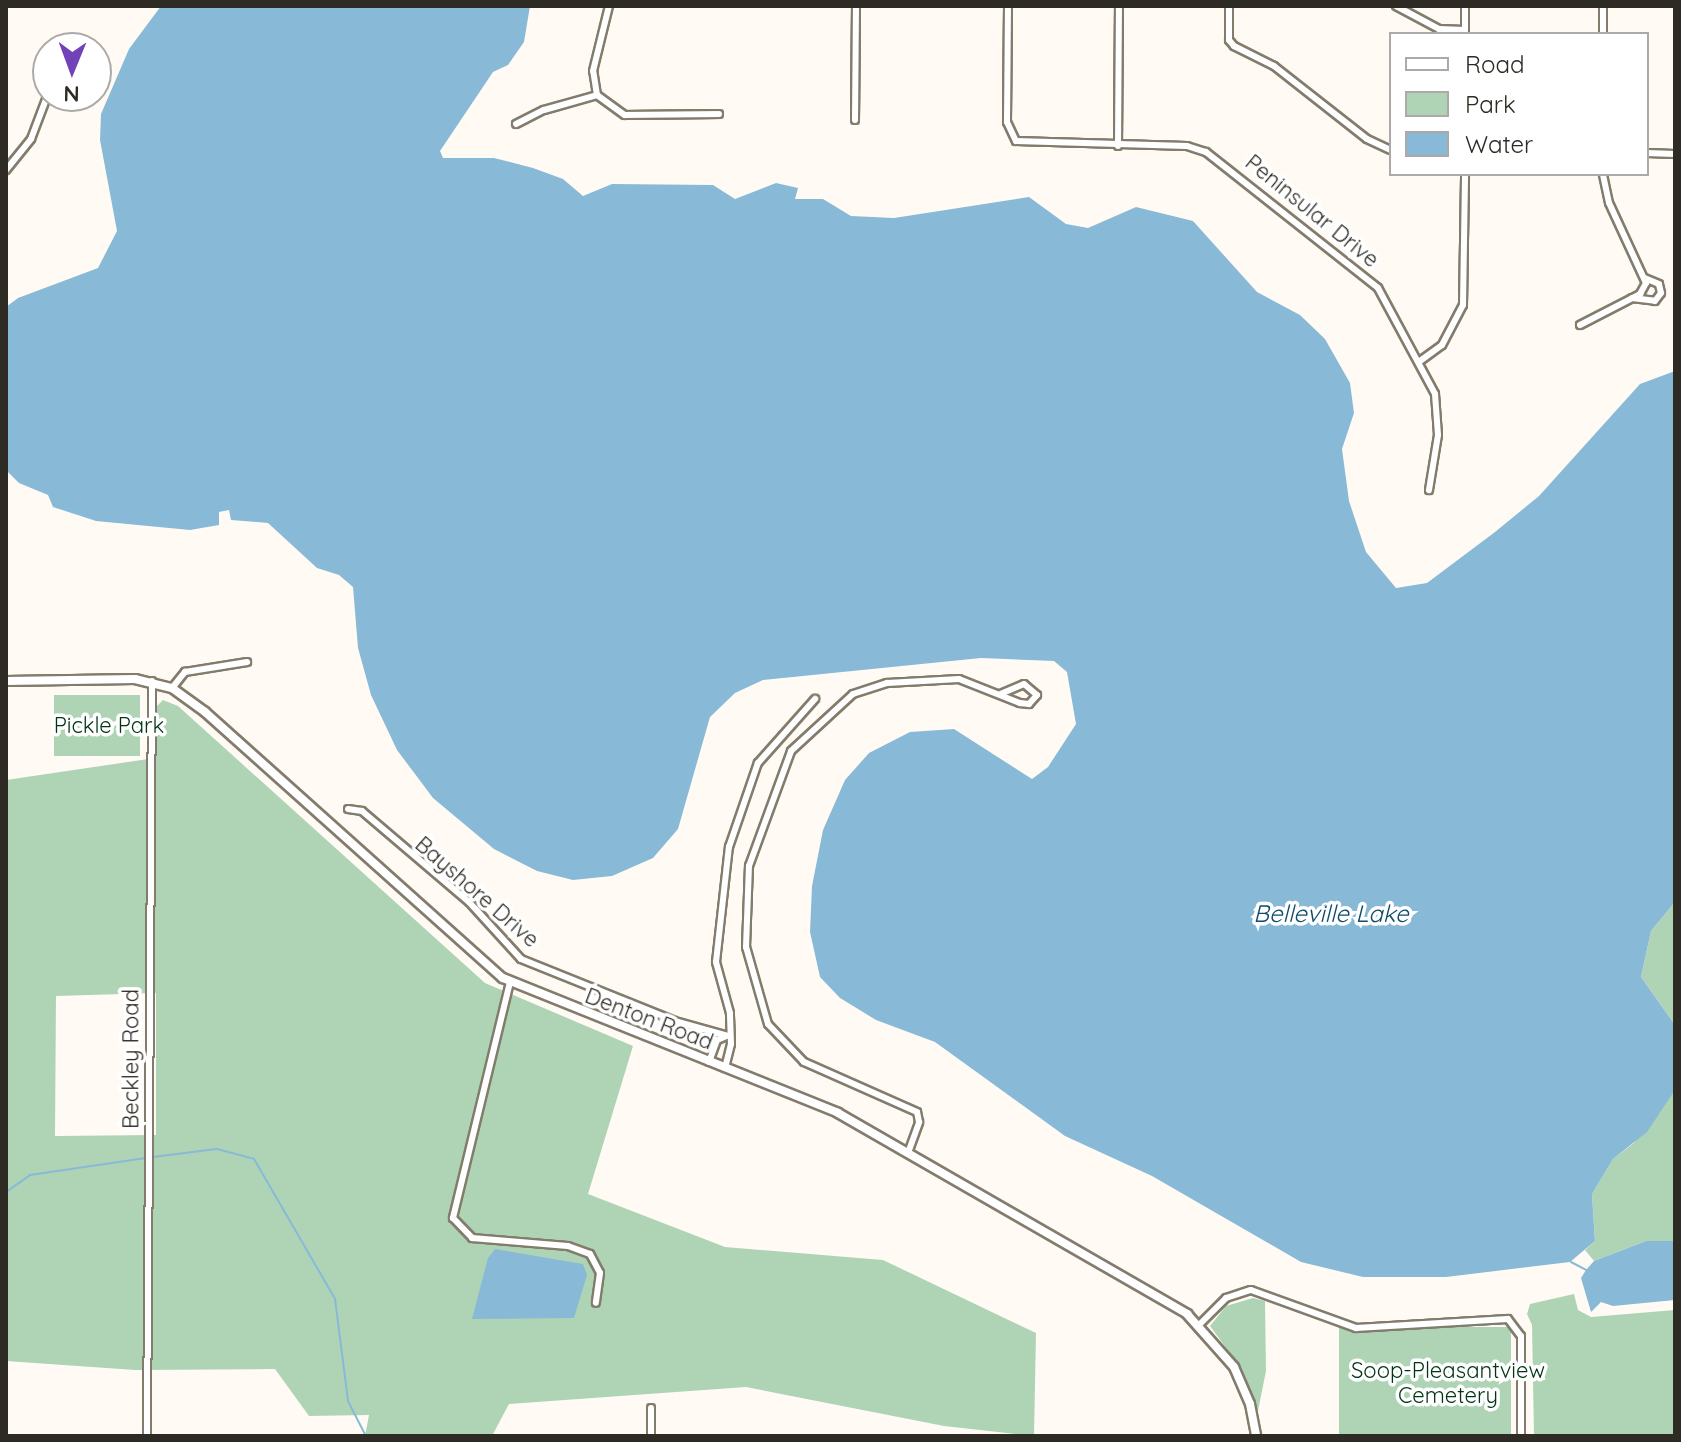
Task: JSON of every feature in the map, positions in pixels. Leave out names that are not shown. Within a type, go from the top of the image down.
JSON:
[{"type":"street","points":[[609,6],[593,71],[597,95],[625,115],[719,114]]},
{"type":"street","points":[[855,120],[856,6]]},
{"type":"street","name":"Peninsular Drive","points":[[1008,6],[1011,137],[1025,144],[1187,146],[1222,161],[1378,288],[1420,361],[1439,416],[1429,490]]},
{"type":"street","points":[[1118,146],[1119,6]]},
{"type":"street","points":[[1229,6],[1229,40],[1234,46],[1285,73],[1367,139],[1389,149]]},
{"type":"street","points":[[1396,6],[1439,29],[1465,32],[1465,6]]},
{"type":"street","points":[[1603,6],[1603,32]]},
{"type":"street","points":[[516,124],[597,95]]},
{"type":"street","points":[[6,170],[31,139],[41,112]]},
{"type":"street","points":[[1649,153],[1675,154]]},
{"type":"street","points":[[1420,361],[1442,345],[1463,305],[1465,176]]},
{"type":"street","points":[[1580,325],[1643,291],[1645,278],[1614,217],[1604,176]]},
{"type":"street","points":[[1632,298],[1655,301],[1661,293],[1659,284],[1645,278]]},
{"type":"street","points":[[172,688],[185,672],[247,662]]},
{"type":"street","points":[[908,1153],[919,1122],[917,1112],[804,1062],[768,1024],[746,947],[749,866],[791,751],[853,694],[887,683],[959,679],[1001,694],[1029,704],[1037,695],[1024,684],[1001,694]]},
{"type":"street","name":"Denton Road","points":[[6,681],[152,681],[172,688],[205,712],[475,957],[510,982],[838,1113],[1200,1324],[1240,1378],[1256,1436]]},
{"type":"street","name":"Beckley Road","points":[[147,1436],[152,681]]},
{"type":"street","points":[[725,1068],[731,1044],[728,1036],[730,1013],[716,962],[729,847],[758,763],[815,699]]},
{"type":"street","name":"Bayshore Drive","points":[[348,809],[362,811],[469,902],[521,959],[683,1024],[728,1036]]},
{"type":"street","points":[[510,982],[453,1218],[472,1238],[568,1246],[590,1254],[600,1273],[596,1303]]},
{"type":"street","points":[[709,1062],[717,1040],[728,1036]]},
{"type":"street","points":[[1200,1324],[1226,1298],[1251,1290],[1356,1328],[1508,1319],[1521,1333],[1521,1436]]},
{"type":"street","points":[[651,1408],[651,1436]]},
{"type":"green space","name":"Pickle Park","points":[[54,695],[140,695],[140,756],[54,756]]},
{"type":"green space","points":[[163,700],[178,706],[485,983],[633,1046],[588,1194],[725,1247],[883,1260],[1036,1333],[1034,1436],[944,1426],[746,1387],[509,1404],[492,1436],[365,1436],[369,1415],[309,1416],[275,1369],[135,1370],[6,1361],[6,780],[155,758],[157,706]],"holes":[[[156,993],[156,1135],[55,1136],[56,996]]]},
{"type":"green space","points":[[1675,902],[1675,1025],[1641,977],[1651,931]]},
{"type":"green space","points":[[1675,1090],[1675,1241],[1646,1241],[1594,1261],[1585,1250],[1595,1241],[1592,1194],[1613,1159],[1634,1143]]},
{"type":"green space","points":[[1574,1294],[1578,1310],[1591,1317],[1675,1310],[1675,1436],[1534,1436],[1532,1325],[1527,1314],[1530,1304]]},
{"type":"green space","points":[[1253,1298],[1265,1301],[1266,1371],[1258,1411],[1240,1367],[1210,1326],[1226,1306]]},
{"type":"green space","name":"Soop-Pleasantview Cemetery","points":[[1339,1327],[1511,1327],[1511,1436],[1339,1436]]},
{"type":"water","name":"Belleville Lake","points":[[161,6],[530,6],[524,42],[508,65],[493,72],[440,151],[443,158],[494,158],[533,168],[563,179],[583,196],[612,184],[713,185],[735,199],[776,183],[798,188],[795,199],[823,199],[851,216],[894,218],[1029,197],[1066,224],[1088,228],[1136,207],[1193,221],[1257,292],[1300,315],[1325,339],[1350,383],[1354,413],[1342,449],[1349,501],[1366,552],[1396,588],[1427,583],[1495,532],[1539,496],[1640,384],[1675,371],[1675,902],[1651,931],[1641,977],[1675,1025],[1675,1090],[1647,1132],[1613,1159],[1592,1194],[1595,1241],[1570,1262],[1446,1277],[1363,1277],[1301,1262],[1152,1176],[1065,1136],[935,1042],[876,1020],[840,998],[820,977],[810,932],[812,886],[823,830],[845,780],[869,753],[910,732],[954,729],[1032,779],[1048,767],[1076,724],[1067,672],[1054,661],[981,658],[763,680],[735,693],[710,717],[678,829],[653,858],[612,876],[573,880],[537,871],[494,849],[433,798],[397,750],[371,695],[358,648],[353,587],[339,575],[317,568],[268,523],[231,520],[229,510],[219,512],[219,525],[190,530],[96,521],[53,507],[48,495],[19,483],[6,470],[6,307],[18,298],[98,268],[117,231],[100,140],[101,114],[112,112],[112,88],[129,49]]},
{"type":"water","points":[[1646,1241],[1675,1241],[1675,1300],[1613,1306],[1601,1302],[1591,1312],[1581,1278],[1586,1270],[1594,1261]]},
{"type":"water","points":[[495,1249],[583,1264],[587,1275],[574,1318],[472,1319],[488,1258]]},
{"type":"waterway","points":[[153,1157],[217,1149],[254,1159],[335,1299],[348,1401],[366,1436]]},
{"type":"waterway","points":[[6,1192],[30,1175],[146,1158]]},
{"type":"waterway","points":[[1571,1262],[1586,1270]]}]
